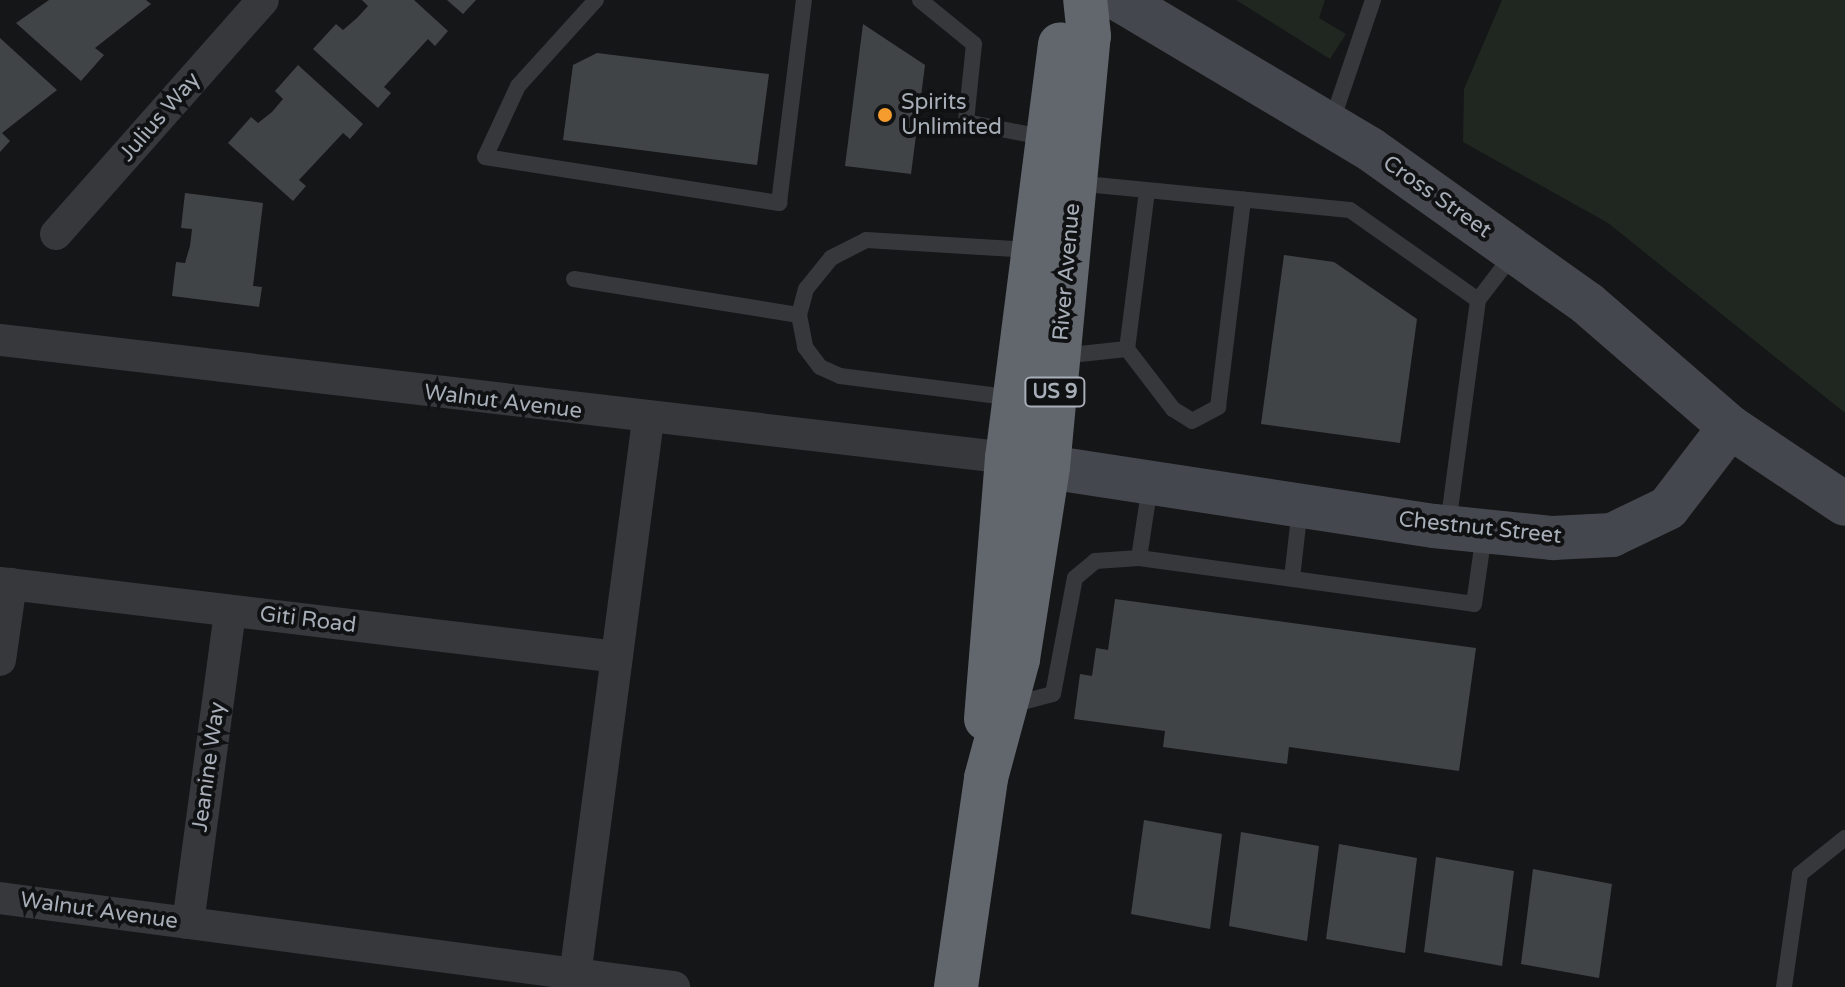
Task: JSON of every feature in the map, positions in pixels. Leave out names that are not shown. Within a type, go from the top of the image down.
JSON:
[{"type":"highway","name":"River Avenue","points":[[986,778],[987,653],[1013,398],[1062,28],[1074,0]]},
{"type":"highway","name":"River Avenue","points":[[956,987],[986,778],[1005,706],[1048,467],[1089,36],[1085,0]]},
{"type":"street","name":"Julius Way","points":[[56,234],[263,0]]},
{"type":"street","name":"Cross Street","points":[[1120,0],[1331,126],[1515,252],[1730,427]]},
{"type":"street","name":"Walnut Avenue","points":[[0,340],[648,420],[1007,458]]},
{"type":"street","points":[[575,976],[648,420]]},
{"type":"street","points":[[1730,427],[1845,504]]},
{"type":"street","name":"Chestnut Street","points":[[1048,467],[1466,529],[1612,535],[1668,508],[1730,427]]},
{"type":"street","points":[[0,660],[5,583]]},
{"type":"street","name":"Giti Road","points":[[5,583],[617,657]]},
{"type":"street","name":"Jeanine Way","points":[[188,923],[230,611]]},
{"type":"street","name":"Walnut Avenue","points":[[0,898],[674,987]]},
{"type":"lane","points":[[596,0],[518,86],[485,157],[779,203],[804,0]]},
{"type":"lane","points":[[920,0],[974,44],[966,122],[1047,138]]},
{"type":"lane","points":[[1331,126],[1373,0]]},
{"type":"lane","points":[[1075,183],[1350,210],[1478,300]]},
{"type":"lane","points":[[1147,191],[1127,349],[1173,409],[1192,421],[1218,407],[1243,199]]},
{"type":"lane","points":[[1013,398],[840,376],[820,367],[805,347],[799,315],[806,289],[831,258],[866,240],[1032,250]]},
{"type":"lane","points":[[1005,706],[1053,694],[1075,578],[1095,561],[1139,558],[1474,604],[1466,529],[1478,300],[1515,252]]},
{"type":"lane","points":[[574,279],[799,315]]},
{"type":"lane","points":[[1059,356],[1127,349]]},
{"type":"lane","points":[[1139,558],[1151,483]]},
{"type":"lane","points":[[1292,578],[1301,505]]},
{"type":"lane","points":[[1784,987],[1800,874],[1845,838]]},
{"type":"shaded area","points":[[1236,0],[1325,0],[1319,18],[1346,34],[1330,59]]},
{"type":"shaded area","points":[[1502,0],[1845,0],[1845,413],[1608,223],[1463,142],[1464,89]]},
{"type":"building","points":[[49,0],[146,0],[151,4],[95,48],[104,55],[81,81],[16,23]]},
{"type":"building","points":[[362,0],[414,0],[448,31],[435,46],[428,39],[384,87],[391,93],[378,108],[313,49],[336,24],[343,30],[357,18],[368,6]]},
{"type":"building","points":[[447,0],[476,0],[463,14]]},
{"type":"building","name":"Spirits Unlimited","points":[[863,24],[925,65],[911,174],[845,166]]},
{"type":"building","points":[[0,38],[57,90],[2,133],[10,141],[0,152]]},
{"type":"building","points":[[597,53],[769,74],[757,165],[563,140],[573,65]]},
{"type":"building","points":[[298,65],[363,124],[350,139],[343,133],[299,180],[306,186],[293,201],[228,143],[251,117],[258,123],[272,112],[283,99],[275,91]]},
{"type":"building","points":[[185,193],[263,203],[253,286],[262,287],[259,307],[172,296],[176,262],[185,263],[190,246],[192,229],[181,228]]},
{"type":"building","points":[[1284,255],[1334,262],[1417,319],[1400,443],[1261,424]]},
{"type":"building","points":[[1115,599],[1476,648],[1459,771],[1289,747],[1287,764],[1163,747],[1165,731],[1074,719],[1080,674],[1092,676],[1096,648],[1108,650]]},
{"type":"building","points":[[1144,820],[1222,834],[1210,929],[1131,914]]},
{"type":"building","points":[[1241,832],[1319,846],[1307,941],[1229,926]]},
{"type":"building","points":[[1339,844],[1417,858],[1405,953],[1326,939]]},
{"type":"building","points":[[1436,857],[1514,871],[1502,966],[1424,952]]},
{"type":"building","points":[[1533,869],[1612,884],[1599,978],[1521,964]]},
{"type":"place","name":"Spirits Unlimited","points":[[885,115]]}]
